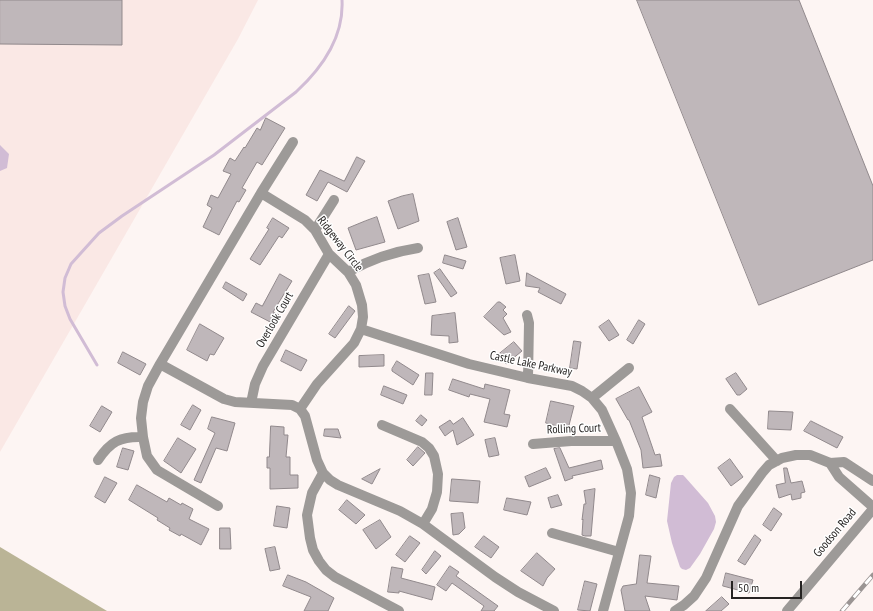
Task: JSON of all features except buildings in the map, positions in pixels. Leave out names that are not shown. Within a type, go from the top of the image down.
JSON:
[{"type":"street","points":[[218,506],[157,470],[147,456],[143,437],[141,418],[143,402],[148,386],[160,364],[261,193],[293,142]]},
{"type":"street","name":"Ridgeway Circle","points":[[261,193],[305,220],[316,230],[329,254],[348,272],[356,285],[362,305],[363,317],[361,329],[354,343],[317,384],[300,409]]},
{"type":"street","points":[[316,230],[334,200]]},
{"type":"street","points":[[348,272],[383,255],[418,248]]},
{"type":"street","name":"Overlook Court","points":[[251,403],[255,384],[263,366],[329,254]]},
{"type":"street","points":[[527,315],[529,323],[528,378]]},
{"type":"street","name":"Castle Lake Parkway","points":[[361,329],[469,364],[528,378],[572,386],[582,390],[592,398],[602,410],[616,441],[627,469],[631,493],[629,516],[603,611]]},
{"type":"street","points":[[160,364],[224,399],[235,402],[292,405],[300,409],[304,416],[317,460],[330,480],[338,485],[400,511],[423,524],[495,577],[518,592],[554,611]]},
{"type":"street","points":[[592,398],[629,368]]},
{"type":"street","points":[[730,409],[777,461]]},
{"type":"street","points":[[382,424],[422,442],[429,448],[434,456],[438,474],[437,492],[432,509],[423,524]]},
{"type":"street","points":[[98,460],[105,450],[116,441],[130,437],[143,437]]},
{"type":"street","name":"Rolling Court","points":[[533,444],[571,441],[616,441]]},
{"type":"street","points":[[675,611],[694,596],[706,578],[738,506],[762,473],[769,466],[782,458],[796,455],[810,456],[830,463],[844,462],[873,481]]},
{"type":"street","points":[[830,463],[839,476],[873,508]]},
{"type":"street","points":[[324,472],[312,493],[307,515],[313,550],[319,561],[334,577],[399,611]]},
{"type":"street","name":"Goodson Road","points":[[787,611],[873,508]]},
{"type":"street","points":[[552,533],[619,552]]},
{"type":"shaded area","points":[[0,0],[258,0],[238,39],[0,452]]},
{"type":"shaded area","points":[[0,145],[9,154],[7,168],[0,171]]},
{"type":"shaded area","points":[[677,475],[683,475],[708,503],[715,516],[716,522],[714,529],[700,554],[690,568],[686,570],[680,567],[667,521],[671,483]]},
{"type":"shaded area","points":[[0,547],[107,611],[0,611]]},
{"type":"waterway","points":[[97,365],[70,319],[65,306],[63,292],[65,278],[71,264],[99,233],[214,155],[306,83],[330,51],[339,27],[342,14],[342,0]]},
{"type":"railway","points":[[842,611],[873,575]]}]
